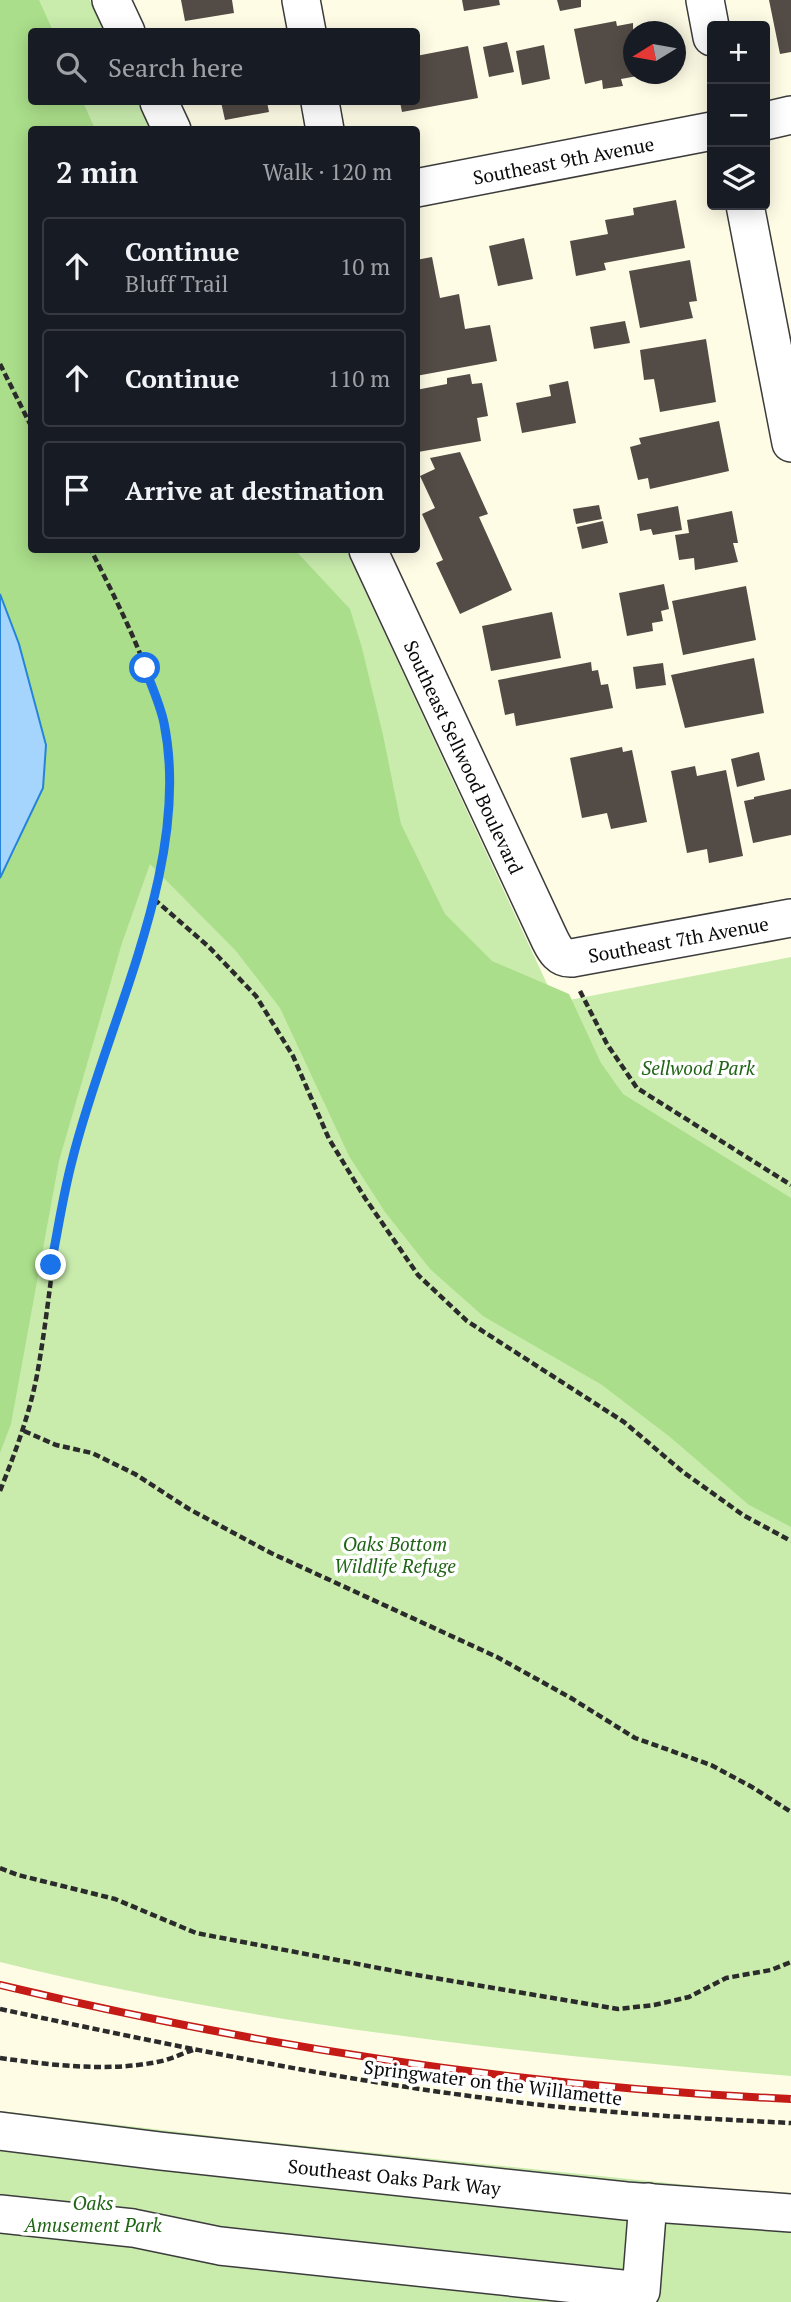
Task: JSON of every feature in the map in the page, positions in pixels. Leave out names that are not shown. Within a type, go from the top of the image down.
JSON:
[{"type":"street","points":[[111,0],[124,28]]},
{"type":"street","points":[[301,0],[306,28]]},
{"type":"street","points":[[705,0],[709,21]]},
{"type":"street","points":[[160,105],[170,126]]},
{"type":"street","points":[[321,105],[325,126]]},
{"type":"street","points":[[770,120],[791,116]]},
{"type":"street","name":"Southeast 9th Avenue","points":[[420,187],[707,132]]},
{"type":"street","points":[[746,210],[791,443]]},
{"type":"street","name":"Southeast Sellwood Boulevard","points":[[369,553],[550,940],[555,950],[565,958]]},
{"type":"street","name":"Southeast 7th Avenue","points":[[565,958],[791,918]]},
{"type":"street","name":"Southeast Oaks Park Way","points":[[0,2131],[187,2154],[648,2203],[791,2213]]},
{"type":"street","points":[[0,2214],[133,2228],[220,2246],[641,2291],[648,2203]]},
{"type":"path","points":[[0,364],[28,420]]},
{"type":"path","points":[[0,1491],[24,1431],[37,1376],[51,1265],[72,1160],[154,899],[169,820],[170,781],[164,722],[145,668],[92,553]]},
{"type":"path","points":[[154,899],[209,947],[256,996],[293,1056],[329,1139],[365,1198],[418,1275],[467,1321],[624,1422],[683,1472],[743,1514],[791,1541]]},
{"type":"path","points":[[565,958],[607,1044],[637,1088],[791,1185]]},
{"type":"path","points":[[24,1431],[56,1445],[92,1452],[271,1553],[497,1657],[635,1738],[710,1765],[791,1812]]},
{"type":"path","points":[[0,1868],[115,1899],[196,1933],[405,1973],[618,2009],[689,1997],[726,1978],[771,1970],[791,1962]]},
{"type":"path","name":"Springwater on the Willamette","points":[[0,2009],[295,2069],[486,2099],[667,2116],[791,2123]]},
{"type":"path","name":"Springwater on the Willamette","points":[[0,2058],[98,2066],[132,2065],[158,2062],[193,2050]]},
{"type":"green space","name":"Oaks Bottom Wildlife Refuge","points":[[0,0],[90,0],[104,28],[28,28],[28,105],[139,105],[150,126],[28,126],[28,553],[347,553],[554,1003],[791,957],[791,2076],[592,2058],[393,2035],[196,2004],[0,1962]]},
{"type":"green space","points":[[0,0],[39,0],[52,28],[28,28],[28,105],[84,105],[94,126],[28,126],[28,553],[298,553],[350,609],[383,735],[401,824],[445,914],[492,961],[569,994],[601,1063],[623,1094],[791,1198],[791,1527],[749,1505],[670,1437],[602,1385],[483,1316],[430,1269],[385,1212],[349,1156],[280,1008],[236,951],[150,864],[122,943],[59,1161],[11,1424],[0,1453],[0,878],[17,846],[19,645],[0,594]]},
{"type":"green space","name":"Oaks Amusement Park","points":[[0,2111],[239,2139],[726,2189],[791,2193],[791,2302],[0,2302]]},
{"type":"water","points":[[0,594],[19,644],[46,745],[43,788],[0,878]]},
{"type":"building","points":[[181,0],[232,0],[234,13],[185,21]]},
{"type":"building","points":[[462,0],[499,0],[500,5],[464,11]]},
{"type":"building","points":[[557,0],[581,0],[581,7],[560,11]]},
{"type":"building","points":[[769,0],[791,0],[791,52],[780,54]]},
{"type":"building","points":[[616,21],[617,26],[623,25],[623,86],[603,89],[602,80],[585,84],[574,29]]},
{"type":"building","points":[[507,42],[514,72],[489,77],[483,47]]},
{"type":"building","points":[[544,45],[550,79],[522,85],[516,51]]},
{"type":"building","points":[[468,46],[478,98],[402,112],[401,105],[420,105],[420,55]]},
{"type":"building","points":[[222,105],[268,105],[269,112],[225,120]]},
{"type":"building","points":[[676,200],[685,248],[604,263],[606,270],[576,276],[570,241],[608,234],[605,220],[634,215],[633,208]]},
{"type":"building","points":[[524,238],[533,279],[498,286],[489,246]]},
{"type":"building","points":[[432,257],[440,298],[459,294],[465,329],[490,325],[497,361],[420,375],[420,259]]},
{"type":"building","points":[[690,260],[697,301],[689,302],[693,318],[640,328],[629,271]]},
{"type":"building","points":[[625,321],[630,343],[594,349],[590,327]]},
{"type":"building","points":[[706,339],[716,402],[660,412],[654,379],[644,380],[640,350]]},
{"type":"building","points":[[470,374],[472,384],[482,383],[488,416],[477,418],[481,441],[420,452],[420,389],[447,384],[447,378]]},
{"type":"building","points":[[568,381],[576,423],[522,433],[516,403],[551,396],[549,385]]},
{"type":"building","points":[[719,421],[729,471],[650,489],[648,478],[638,480],[630,447],[641,444],[639,438]]},
{"type":"building","points":[[460,452],[488,514],[479,517],[512,590],[460,614],[436,563],[443,560],[422,514],[435,508],[420,476],[435,469],[430,458]]},
{"type":"building","points":[[599,505],[602,519],[576,524],[573,509]]},
{"type":"building","points":[[678,506],[682,530],[653,535],[651,529],[640,531],[637,514]]},
{"type":"building","points":[[732,511],[738,543],[733,543],[738,562],[695,570],[694,558],[679,560],[675,535],[689,533],[687,520]]},
{"type":"building","points":[[603,521],[608,543],[582,549],[577,527]]},
{"type":"building","points":[[664,584],[669,609],[661,611],[663,621],[652,623],[653,631],[627,636],[619,593]]},
{"type":"building","points":[[746,586],[756,640],[683,655],[672,601]]},
{"type":"building","points":[[552,612],[561,658],[491,671],[482,626]]},
{"type":"building","points":[[754,658],[764,713],[685,728],[671,675]]},
{"type":"building","points":[[591,662],[592,671],[598,670],[601,685],[608,684],[613,708],[516,726],[514,713],[505,715],[498,680]]},
{"type":"building","points":[[663,663],[666,685],[636,689],[633,667]]},
{"type":"building","points":[[622,747],[623,752],[632,750],[647,822],[611,829],[607,813],[582,818],[570,758]]},
{"type":"building","points":[[759,752],[765,780],[737,787],[731,759]]},
{"type":"building","points":[[695,766],[697,776],[726,770],[743,856],[709,863],[707,849],[687,853],[671,771]]},
{"type":"building","points":[[791,789],[791,835],[753,843],[744,801]]},
{"type":"railway","points":[[0,1985],[195,2027],[393,2061],[592,2085],[791,2099]]},
{"type":"route","points":[[51,1265],[72,1160],[154,899],[169,820],[170,781],[164,722],[145,668]]},
{"type":"park label","name":"Sellwood Park","points":[[698,1067]]}]
